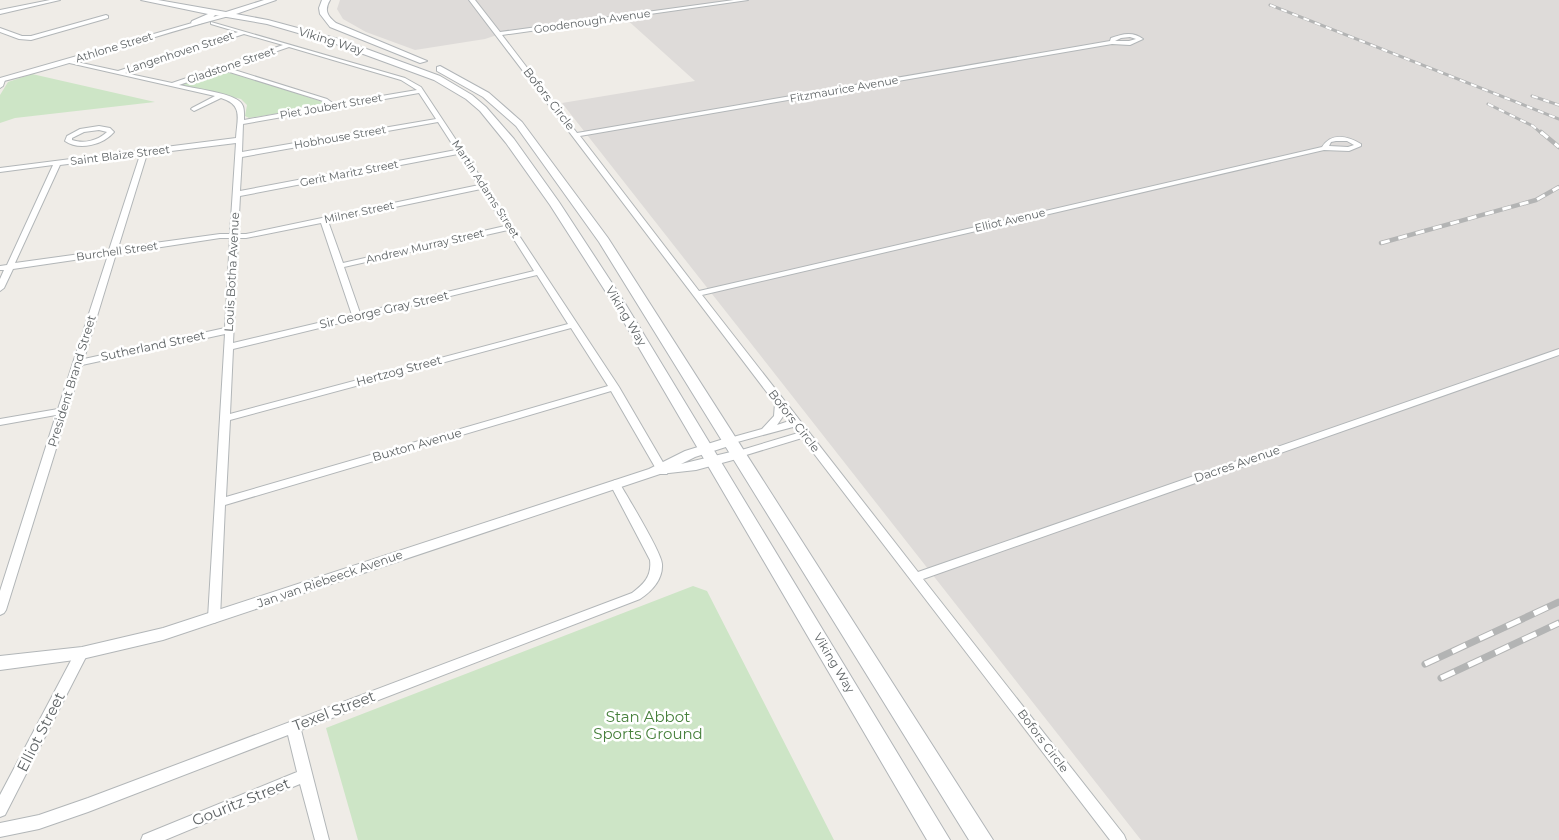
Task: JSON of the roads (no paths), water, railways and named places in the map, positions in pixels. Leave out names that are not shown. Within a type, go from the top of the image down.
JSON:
[{"type":"main road","name":"Viking Way","points":[[145,0],[213,12],[228,18],[307,33],[407,66],[450,86],[483,108],[510,141],[556,204],[617,300],[939,840]]},
{"type":"main road","name":"Viking Way","points":[[178,0],[238,11],[323,31],[423,61],[476,88],[518,124],[604,241],[982,840]]},
{"type":"main road","points":[[228,18],[238,11],[272,0]]},
{"type":"main road","points":[[326,0],[322,13],[326,20],[333,25],[423,61]]},
{"type":"main road","points":[[195,23],[208,18],[213,12]]},
{"type":"street","points":[[0,12],[57,0]]},
{"type":"street","name":"Bofors Circle","points":[[472,0],[500,34],[780,404],[1119,840]]},
{"type":"street","name":"Goodenough Avenue","points":[[500,34],[745,0]]},
{"type":"street","points":[[0,30],[21,38],[32,38],[106,17]]},
{"type":"street","name":"Athlone Street","points":[[1,82],[195,23],[228,18]]},
{"type":"street","name":"Martin Adams Street","points":[[228,18],[216,23],[403,79],[422,91],[614,387],[659,470]]},
{"type":"street","name":"Langenhoven Street","points":[[117,73],[244,32]]},
{"type":"street","name":"Fitzmaurice Avenue","points":[[576,135],[1112,42]]},
{"type":"street","name":"Gladstone Street","points":[[172,85],[289,45]]},
{"type":"street","name":"Louis Botha Avenue","points":[[68,62],[220,96],[234,100],[241,109],[214,618]]},
{"type":"street","points":[[223,68],[325,100],[333,106]]},
{"type":"street","name":"Piet Joubert Street","points":[[241,122],[422,91]]},
{"type":"street","points":[[194,109],[220,96]]},
{"type":"street","name":"Hobhouse Street","points":[[239,155],[441,120]]},
{"type":"street","points":[[88,129],[110,130],[109,134],[102,139],[85,143],[74,143],[68,139],[76,132],[88,129]]},
{"type":"street","name":"Saint Blaize Street","points":[[0,170],[240,140]]},
{"type":"street","points":[[78,160],[85,143]]},
{"type":"street","name":"Elliot Avenue","points":[[697,294],[1324,148]]},
{"type":"street","name":"Gerit Maritz Street","points":[[237,194],[461,151]]},
{"type":"street","name":"President Brand Street","points":[[0,610],[144,152]]},
{"type":"street","points":[[0,288],[58,162]]},
{"type":"street","name":"Milner Street","points":[[235,235],[246,236],[484,186]]},
{"type":"street","points":[[324,220],[357,317]]},
{"type":"street","name":"Andrew Murray Street","points":[[340,266],[510,226]]},
{"type":"street","name":"Burchell Street","points":[[0,268],[235,235]]},
{"type":"street","name":"Sir George Gray Street","points":[[228,347],[540,272]]},
{"type":"street","name":"Hertzog Street","points":[[225,418],[574,325]]},
{"type":"street","name":"Sutherland Street","points":[[78,363],[229,330]]},
{"type":"street","name":"Dacres Avenue","points":[[916,577],[1559,352]]},
{"type":"street","name":"Buxton Avenue","points":[[220,502],[614,387]]},
{"type":"street","points":[[764,432],[779,417],[780,404]]},
{"type":"street","points":[[0,422],[62,411]]},
{"type":"street","name":"Jan van Riebeeck Avenue","points":[[735,448],[764,432],[796,423]]},
{"type":"street","name":"Jan van Riebeeck Avenue","points":[[0,662],[82,653],[154,636],[214,618],[659,470],[735,448],[805,434]]},
{"type":"street","name":"Texel Street","points":[[0,830],[39,822],[88,805],[628,600],[646,589],[656,572],[657,564],[655,556],[615,484]]},
{"type":"street","name":"Elliot Street","points":[[0,810],[82,653]]},
{"type":"street","points":[[293,727],[322,840]]},
{"type":"street","name":"Gouritz Street","points":[[148,840],[306,775]]},
{"type":"railway","points":[[1270,5],[1559,119]]},
{"type":"railway","points":[[1532,96],[1559,105]]},
{"type":"railway","points":[[1488,104],[1533,126],[1542,134]]},
{"type":"railway","points":[[1541,132],[1559,147]]},
{"type":"railway","points":[[1381,243],[1536,200],[1559,187]]},
{"type":"railway","points":[[1425,664],[1559,602]]},
{"type":"railway","points":[[1441,678],[1559,623]]},
{"type":"park label","name":"Stan Abbot Sports Ground","points":[[648,726]]}]
